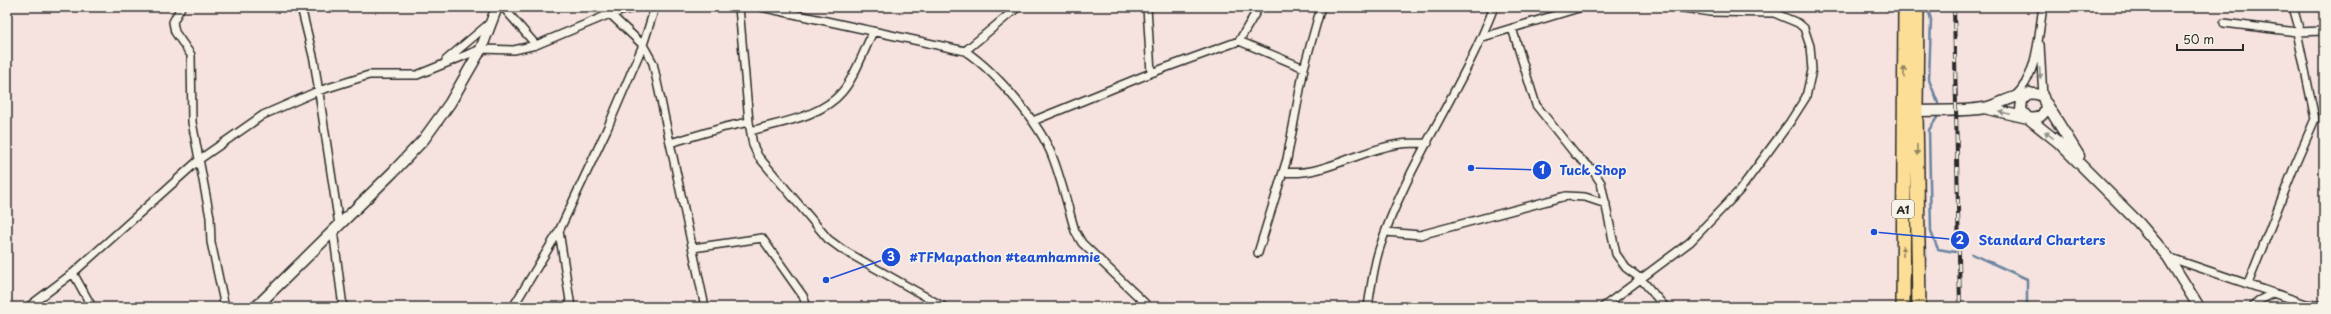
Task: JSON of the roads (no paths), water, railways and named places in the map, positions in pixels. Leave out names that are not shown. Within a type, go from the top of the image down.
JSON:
[{"type":"highway","name":"A1","points":[[1905,7],[1919,307]]},
{"type":"highway","name":"A1","points":[[1903,307],[1909,111],[1917,7]]},
{"type":"street","points":[[181,7],[173,22],[175,32],[191,55],[192,122],[211,224],[211,242],[225,307]]},
{"type":"street","points":[[301,7],[314,60],[336,227],[343,307]]},
{"type":"street","points":[[256,307],[393,172],[424,139],[450,103],[481,49],[497,7]]},
{"type":"street","points":[[503,7],[536,45]]},
{"type":"street","points":[[28,307],[73,273],[200,159],[263,115],[318,90],[369,75],[417,75],[442,63],[481,49],[514,50],[536,45],[610,14],[638,7]]},
{"type":"street","points":[[513,307],[559,231],[607,129],[642,45],[655,7]]},
{"type":"street","points":[[739,7],[750,131],[758,156],[828,239],[843,250],[944,307]]},
{"type":"street","points":[[761,7],[964,52],[978,61],[992,74],[1033,121],[1053,157],[1075,231],[1082,243],[1149,307]]},
{"type":"street","points":[[964,52],[1018,7]]},
{"type":"street","points":[[1147,7],[1151,73]]},
{"type":"street","points":[[1033,121],[1151,73],[1240,41],[1259,7]]},
{"type":"street","points":[[1258,253],[1283,172],[1304,68],[1321,7]]},
{"type":"street","points":[[1368,307],[1379,251],[1396,204],[1465,75],[1483,37],[1494,7]]},
{"type":"street","points":[[1483,37],[1582,7]]},
{"type":"street","points":[[1603,307],[1690,242],[1739,191],[1790,122],[1806,97],[1812,70],[1808,36],[1798,22],[1774,13],[1711,12],[1677,7]]},
{"type":"street","points":[[2013,98],[2026,84],[2031,72],[2042,7]]},
{"type":"street","points":[[2248,284],[2295,165],[2315,119],[2293,7]]},
{"type":"street","points":[[610,14],[642,45],[653,63],[705,307]]},
{"type":"street","points":[[1909,111],[1984,108],[2036,119],[2043,115],[2044,100],[2039,56],[2040,20]]},
{"type":"street","points":[[442,63],[492,21]]},
{"type":"street","points":[[2224,23],[2299,32],[2324,31]]},
{"type":"street","points":[[1512,28],[1536,105],[1575,154],[1592,169],[1601,183],[1616,254],[1626,268],[1641,279],[1665,307]]},
{"type":"street","points":[[750,131],[814,112],[832,102],[843,91],[873,32]]},
{"type":"street","points":[[1240,41],[1304,68]]},
{"type":"street","points":[[1984,108],[2030,93],[2037,94],[2044,100],[2070,144],[2107,190]]},
{"type":"street","points":[[2030,93],[2024,97],[2020,106],[2022,113],[2058,142],[2107,190],[2168,257],[2199,307]]},
{"type":"street","points":[[670,143],[725,126],[749,122]]},
{"type":"street","points":[[1283,172],[1295,173],[1311,171],[1400,144],[1428,143]]},
{"type":"street","points":[[1386,232],[1420,235],[1566,196],[1585,197],[1606,204]]},
{"type":"street","points":[[559,231],[571,307]]},
{"type":"street","points":[[692,248],[762,238],[803,296],[807,307]]},
{"type":"street","points":[[2168,257],[2306,304],[2324,306]]},
{"type":"street","points":[[73,273],[92,307]]},
{"type":"street","points":[[2253,307],[2258,301],[2274,293]]},
{"type":"waterway","points":[[1865,7],[1895,10]]},
{"type":"waterway","points":[[1925,12],[1929,12],[1931,20],[1929,80],[1938,103]]},
{"type":"waterway","points":[[1938,116],[1929,130],[1931,232],[1938,249],[1955,252]]},
{"type":"waterway","points":[[1972,254],[2027,279],[2027,307]]},
{"type":"railway","points":[[1954,7],[1960,307]]},
{"type":"place","name":"Tuck Shop","points":[[1471,168]]},
{"type":"place","name":"Standard Charters","points":[[1874,232]]},
{"type":"place","name":"#TFMapathon #teamhammie","points":[[826,280]]}]
